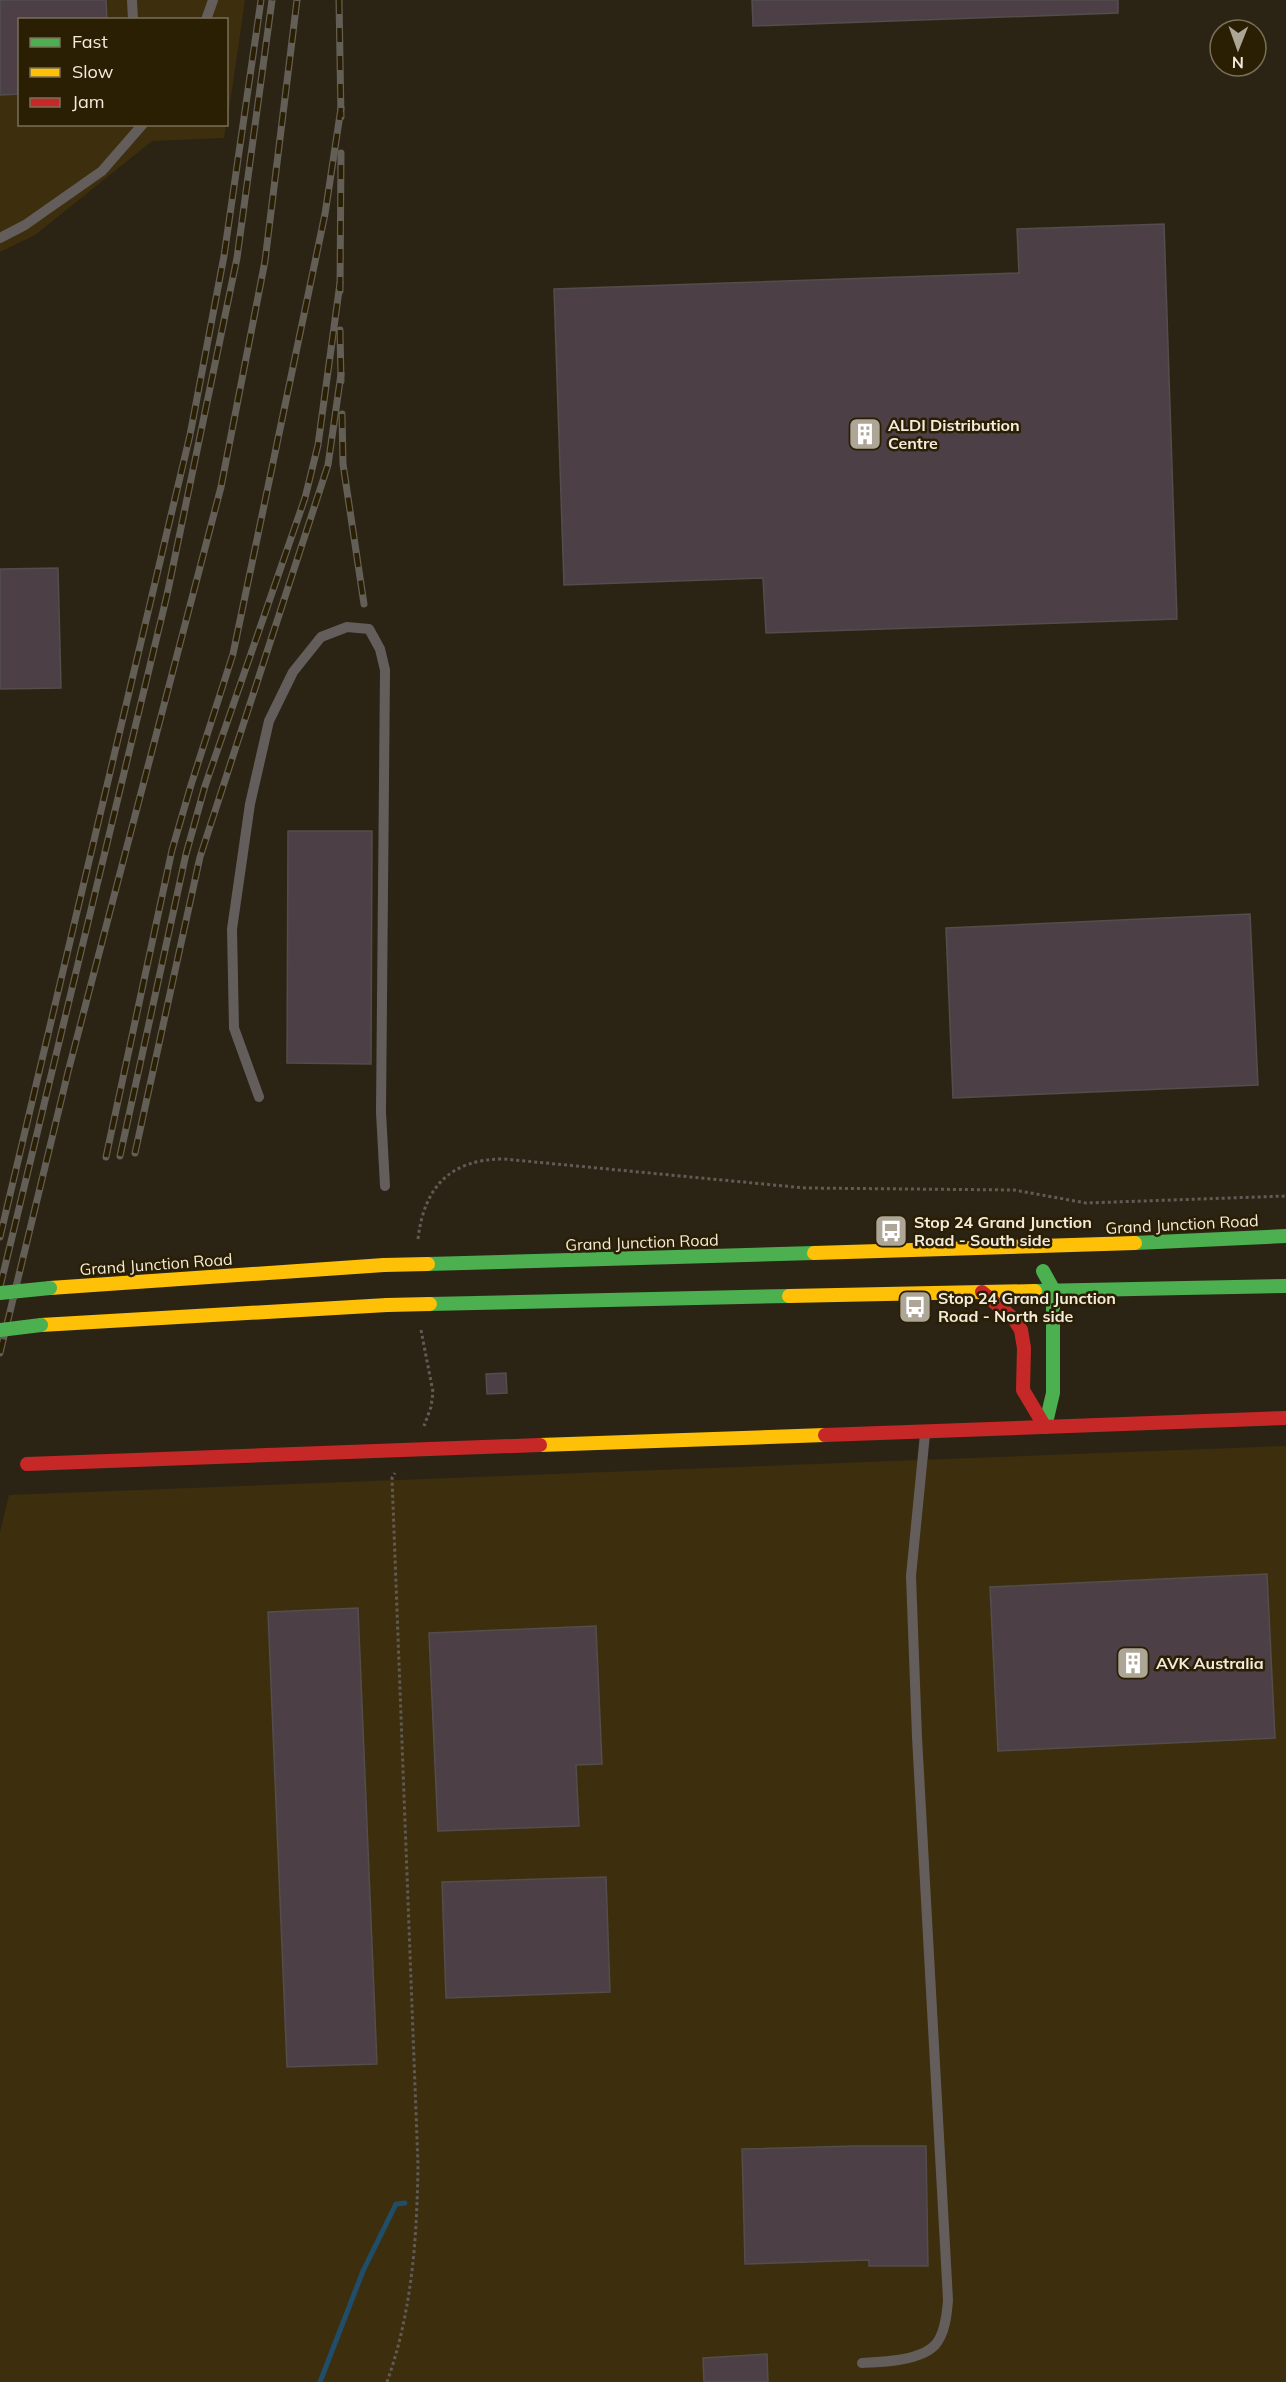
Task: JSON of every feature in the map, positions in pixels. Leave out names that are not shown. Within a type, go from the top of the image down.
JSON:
[{"type":"main road","name":"Grand Junction Road","points":[[0,1293],[384,1265],[1011,1248],[1282,1233]]},
{"type":"main road","points":[[1011,1248],[1041,1267],[1053,1289],[1053,1393],[1045,1427]]},
{"type":"main road","points":[[0,1330],[387,1305],[1053,1289],[1286,1286]]},
{"type":"main road","points":[[982,1292],[1014,1318],[1021,1330],[1024,1347],[1023,1390],[1045,1427]]},
{"type":"main road","points":[[27,1464],[1286,1418]]},
{"type":"lane","points":[[132,0],[133,18]]},
{"type":"lane","points":[[207,18],[213,0]]},
{"type":"lane","points":[[0,238],[25,225],[102,171],[141,126]]},
{"type":"lane","points":[[260,1097],[234,1028],[232,928],[250,804],[269,721],[293,672],[321,637],[347,627],[369,629],[381,649],[385,670],[381,1112],[385,1186]]},
{"type":"lane","points":[[862,2363],[889,2362],[918,2354],[935,2345],[946,2320],[948,2300],[916,1737],[911,1576],[926,1431]]},
{"type":"path","points":[[418,1243],[420,1224],[427,1201],[442,1178],[466,1164],[484,1159],[805,1188],[1014,1190],[1086,1203],[1286,1196]]},
{"type":"path","points":[[420,1449],[433,1392],[421,1332]]},
{"type":"path","points":[[387,2382],[396,2358],[411,2280],[417,2229],[418,2165],[392,1478],[394,1474],[402,1472]]},
{"type":"shaded area","points":[[0,0],[245,0],[228,117],[228,18],[18,18],[18,126],[226,126],[224,138],[152,141],[35,235],[0,252]]},
{"type":"shaded area","points":[[1286,1446],[1286,2382],[0,2382],[0,1532],[9,1495]]},
{"type":"building","points":[[0,0],[106,0],[107,18],[18,18],[18,94],[0,95]]},
{"type":"building","points":[[752,0],[1118,0],[1118,13],[753,26]]},
{"type":"building","name":"ALDI Distribution Centre","points":[[1164,224],[1177,619],[766,633],[763,578],[564,585],[554,289],[1019,273],[1017,229]]},
{"type":"building","points":[[58,568],[61,688],[0,689],[0,569]]},
{"type":"building","points":[[288,831],[372,831],[371,1064],[287,1063]]},
{"type":"building","points":[[1250,914],[1258,1085],[953,1098],[946,928]]},
{"type":"building","points":[[506,1373],[507,1393],[487,1394],[486,1374]]},
{"type":"building","name":"AVK Australia","points":[[1267,1574],[1275,1738],[998,1751],[990,1587]]},
{"type":"building","points":[[358,1608],[377,2064],[287,2067],[268,1612]]},
{"type":"building","points":[[596,1626],[602,1764],[576,1765],[579,1826],[438,1831],[429,1633]]},
{"type":"building","points":[[606,1877],[610,1992],[446,1998],[442,1882]]},
{"type":"building","points":[[926,2146],[928,2266],[869,2266],[869,2260],[745,2264],[742,2149]]},
{"type":"building","points":[[767,2354],[768,2382],[704,2382],[703,2358]]},
{"type":"waterway","points":[[320,2382],[363,2271],[396,2204],[405,2203]]},
{"type":"railway","points":[[0,1237],[190,435],[224,256],[261,0]]},
{"type":"railway","points":[[0,1287],[167,595],[237,258],[272,0]]},
{"type":"railway","points":[[0,1353],[68,1072],[221,487],[265,261],[297,0]]},
{"type":"railway","points":[[339,0],[341,117]]},
{"type":"railway","points":[[106,1157],[172,850],[233,654],[325,214],[341,108]]},
{"type":"railway","points":[[340,291],[341,153]]},
{"type":"railway","points":[[120,1156],[186,854],[205,786],[305,498],[318,445],[340,283]]},
{"type":"railway","points":[[340,330],[341,381]]},
{"type":"railway","points":[[135,1153],[200,857],[328,465],[341,374]]},
{"type":"railway","points":[[342,414],[343,464],[364,604]]},
{"type":"traffic: fast","points":[[1135,1243],[1286,1236]]},
{"type":"traffic: fast","points":[[428,1264],[814,1253]]},
{"type":"traffic: fast","points":[[1043,1271],[1053,1289],[1053,1393],[1045,1427]]},
{"type":"traffic: fast","points":[[1035,1291],[1286,1286]]},
{"type":"traffic: fast","points":[[0,1293],[50,1288]]},
{"type":"traffic: fast","points":[[430,1304],[789,1296]]},
{"type":"traffic: fast","points":[[0,1330],[41,1325]]},
{"type":"traffic: slow","points":[[814,1253],[1135,1243]]},
{"type":"traffic: slow","points":[[384,1265],[428,1264]]},
{"type":"traffic: slow","points":[[50,1288],[384,1265]]},
{"type":"traffic: slow","points":[[789,1296],[1035,1291]]},
{"type":"traffic: slow","points":[[387,1305],[430,1304]]},
{"type":"traffic: slow","points":[[41,1325],[387,1305]]},
{"type":"traffic: slow","points":[[540,1445],[825,1435]]},
{"type":"traffic: jam","points":[[982,1292],[1014,1319],[1021,1330],[1024,1348],[1023,1390],[1045,1427]]},
{"type":"traffic: jam","points":[[825,1435],[1286,1418]]},
{"type":"traffic: jam","points":[[27,1464],[540,1445]]},
{"type":"place","name":"ALDI Distribution Centre","points":[[865,434]]},
{"type":"place","name":"Stop 24 Grand Junction Road - South side","points":[[891,1231]]},
{"type":"place","name":"Stop 24 Grand Junction Road - North side","points":[[915,1307]]},
{"type":"place","name":"AVK Australia","points":[[1133,1663]]}]
